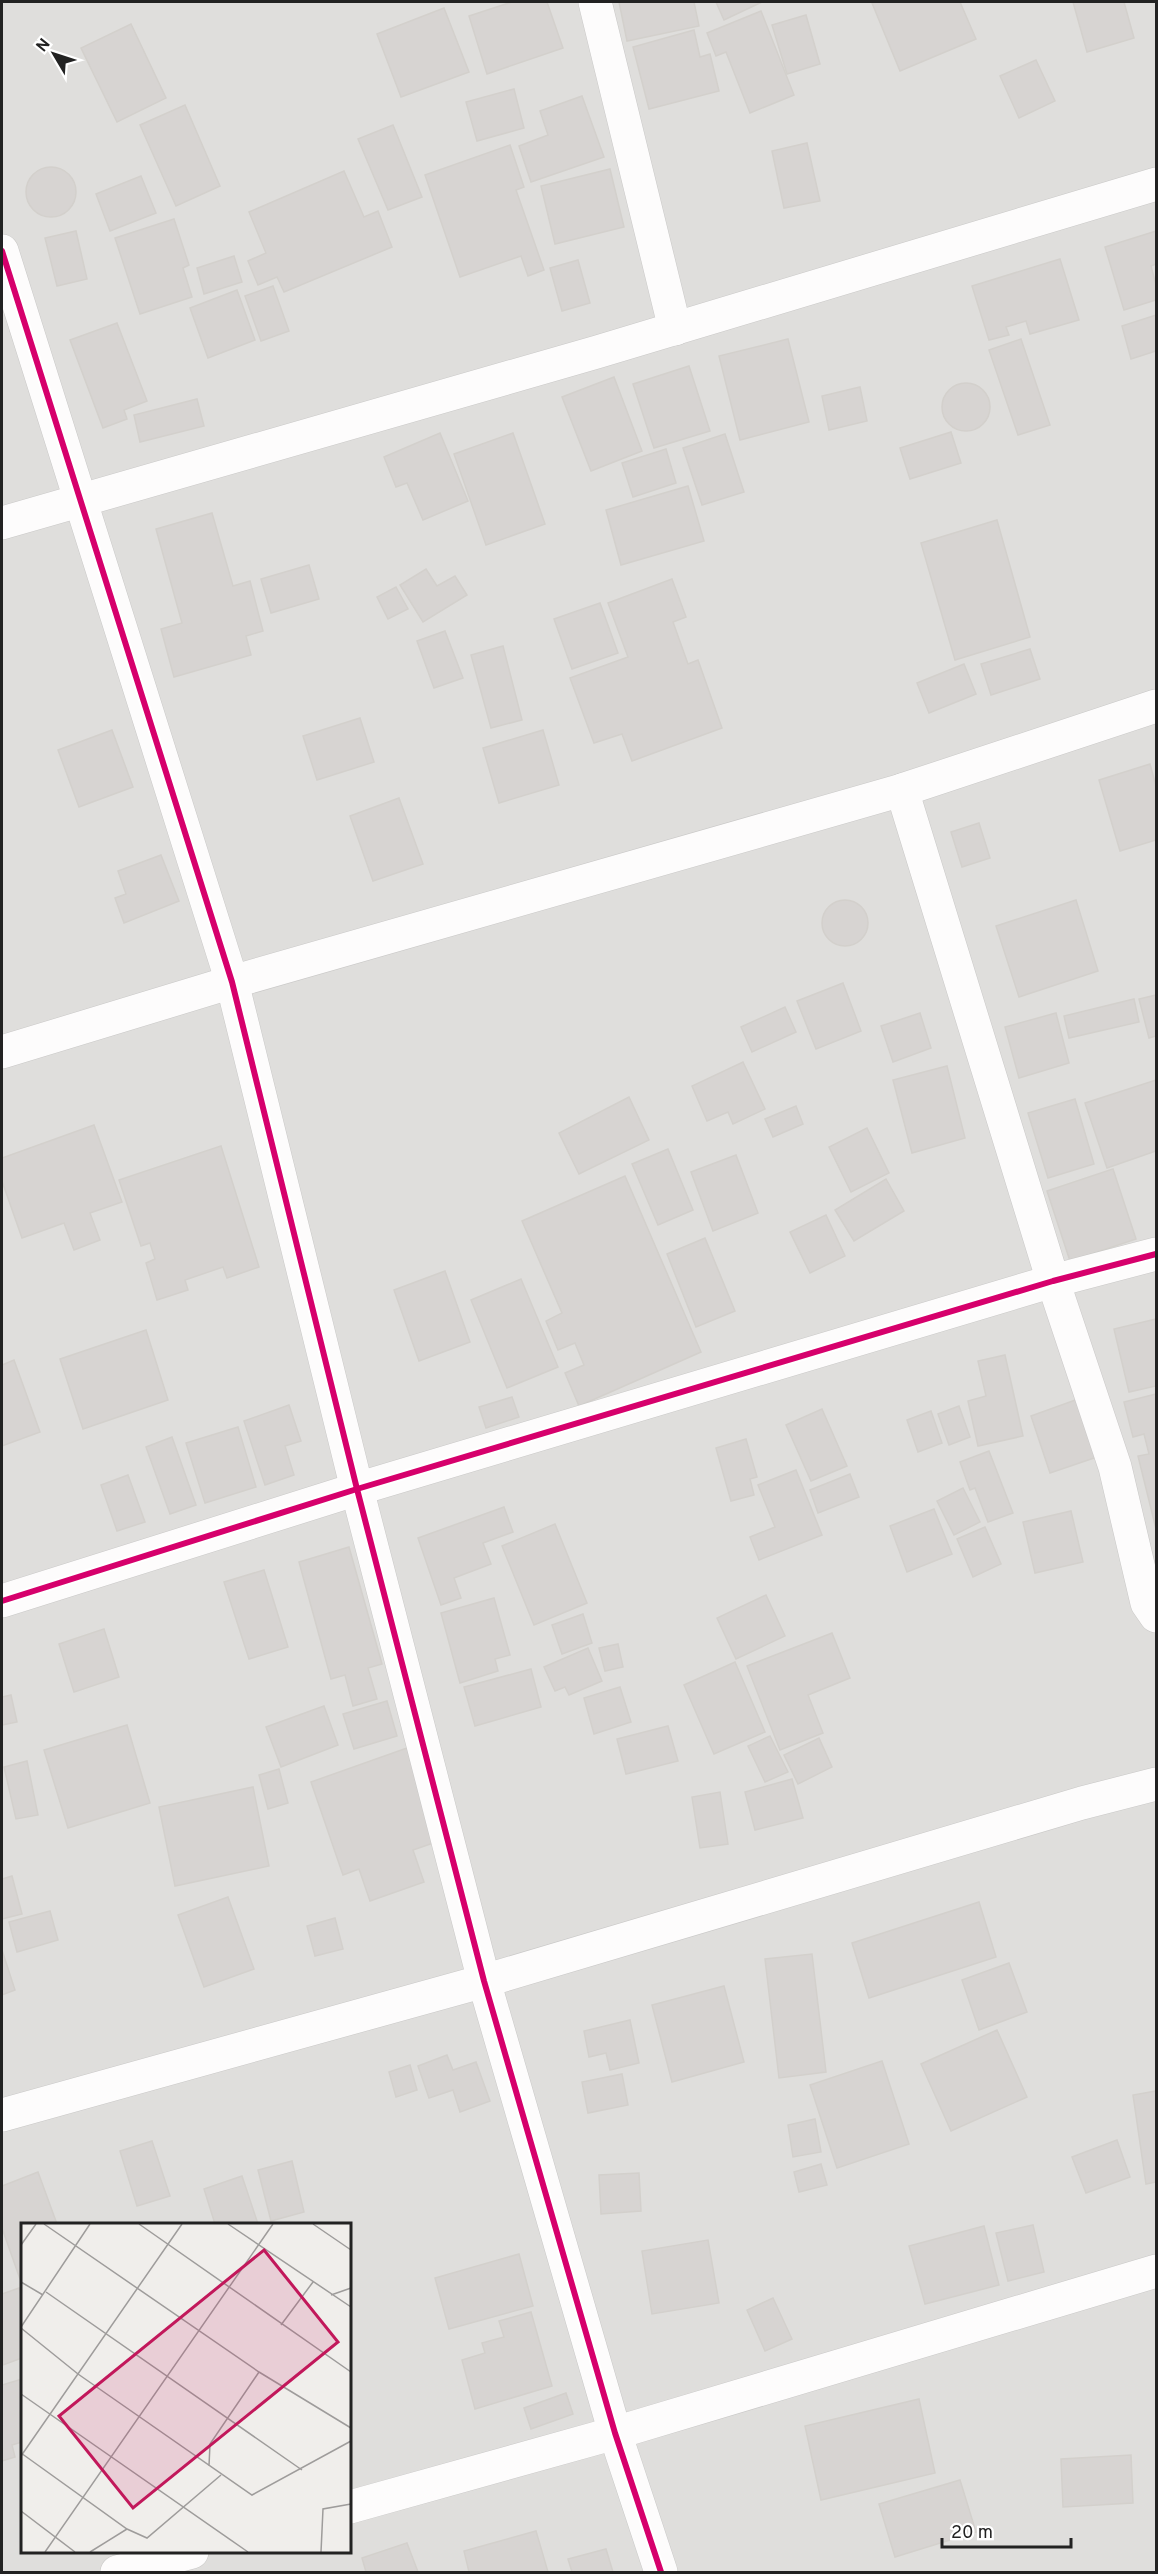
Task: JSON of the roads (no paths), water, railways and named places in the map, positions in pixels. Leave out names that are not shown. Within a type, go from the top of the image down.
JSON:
[{"type":"street","points":[[595,2],[675,329]]},
{"type":"street","points":[[2,523],[675,329],[1156,184]]},
{"type":"street","points":[[2,251],[232,982],[357,1489],[483,1981],[615,2433],[661,2572]]},
{"type":"street","points":[[2,1052],[232,982],[902,790],[1156,706]]},
{"type":"street","points":[[902,790],[1053,1281],[1114,1467],[1147,1603],[1156,1616]]},
{"type":"street","points":[[2,1600],[357,1489],[1053,1281],[1156,1254]]},
{"type":"street","points":[[2,2115],[483,1981],[1071,1806],[1156,1784]]},
{"type":"street","points":[[351,2507],[615,2433],[1156,2271]]},
{"type":"street","points":[[117,2572],[188,2553]]}]
